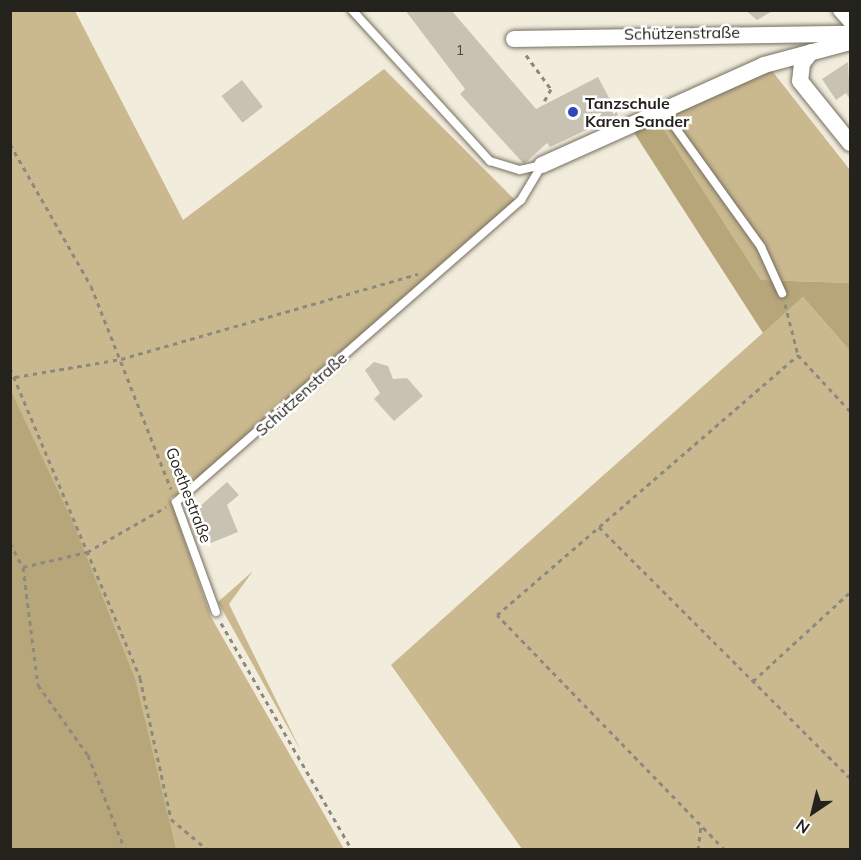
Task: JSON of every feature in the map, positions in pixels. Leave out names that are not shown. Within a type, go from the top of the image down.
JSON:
[{"type":"street","points":[[841,10],[850,20]]},
{"type":"street","name":"Schützenstraße","points":[[514,39],[850,34]]},
{"type":"street","points":[[542,165],[764,65],[850,42]]},
{"type":"street","points":[[810,52],[802,63],[800,81],[850,143]]},
{"type":"lane","points":[[352,10],[490,161],[520,170],[542,165]]},
{"type":"lane","points":[[662,109],[761,247],[782,293]]},
{"type":"lane","name":"Schützenstraße","points":[[176,501],[521,200],[542,165]]},
{"type":"lane","name":"Goethestraße","points":[[176,501],[216,612]]},
{"type":"path","points":[[532,63],[551,89],[542,105]]},
{"type":"path","name":"Goethestraße","points":[[10,144],[73,249],[121,359],[176,501]]},
{"type":"path","points":[[15,377],[121,359],[445,266]]},
{"type":"path","points":[[782,293],[798,355],[850,411]]},
{"type":"path","points":[[724,849],[497,615],[798,355]]},
{"type":"path","points":[[10,368],[140,678],[171,819],[208,849]]},
{"type":"path","points":[[22,567],[87,552],[176,501]]},
{"type":"path","points":[[599,527],[850,778]]},
{"type":"path","points":[[10,543],[22,567],[38,685],[88,755],[125,849]]},
{"type":"path","points":[[753,681],[850,592]]},
{"type":"path","points":[[216,612],[352,849]]},
{"type":"path","points":[[698,849],[701,826]]},
{"type":"shaded area","points":[[10,11],[75,11],[183,220],[384,69],[515,200],[186,491],[170,498],[211,617],[344,849],[65,849],[11,743]]},
{"type":"shaded area","points":[[769,67],[850,170],[850,283],[761,280],[656,117]]},
{"type":"shaded area","points":[[656,117],[761,280],[850,283],[850,351],[803,297],[763,333],[631,128]]},
{"type":"shaded area","points":[[803,297],[850,351],[850,849],[522,849],[391,665]]},
{"type":"shaded area","points":[[10,389],[74,525],[135,679],[176,849],[11,849]]},
{"type":"shaded area","points":[[253,571],[229,604],[301,751],[218,602]]},
{"type":"building","points":[[405,10],[451,10],[536,109],[598,77],[618,115],[550,147],[547,143],[524,164],[460,94],[465,89]]},
{"type":"building","points":[[745,10],[774,10],[757,20]]},
{"type":"building","points":[[848,62],[850,99],[846,93],[836,100],[822,79]]},
{"type":"building","points":[[242,80],[263,107],[242,123],[222,96]]},
{"type":"building","points":[[374,362],[388,366],[393,379],[407,378],[423,396],[394,421],[374,399],[380,393],[365,370]]},
{"type":"building","points":[[227,482],[239,495],[227,505],[238,532],[211,543],[197,509]]},
{"type":"place","name":"Tanzschule Karen Sander","points":[[573,112]]}]
